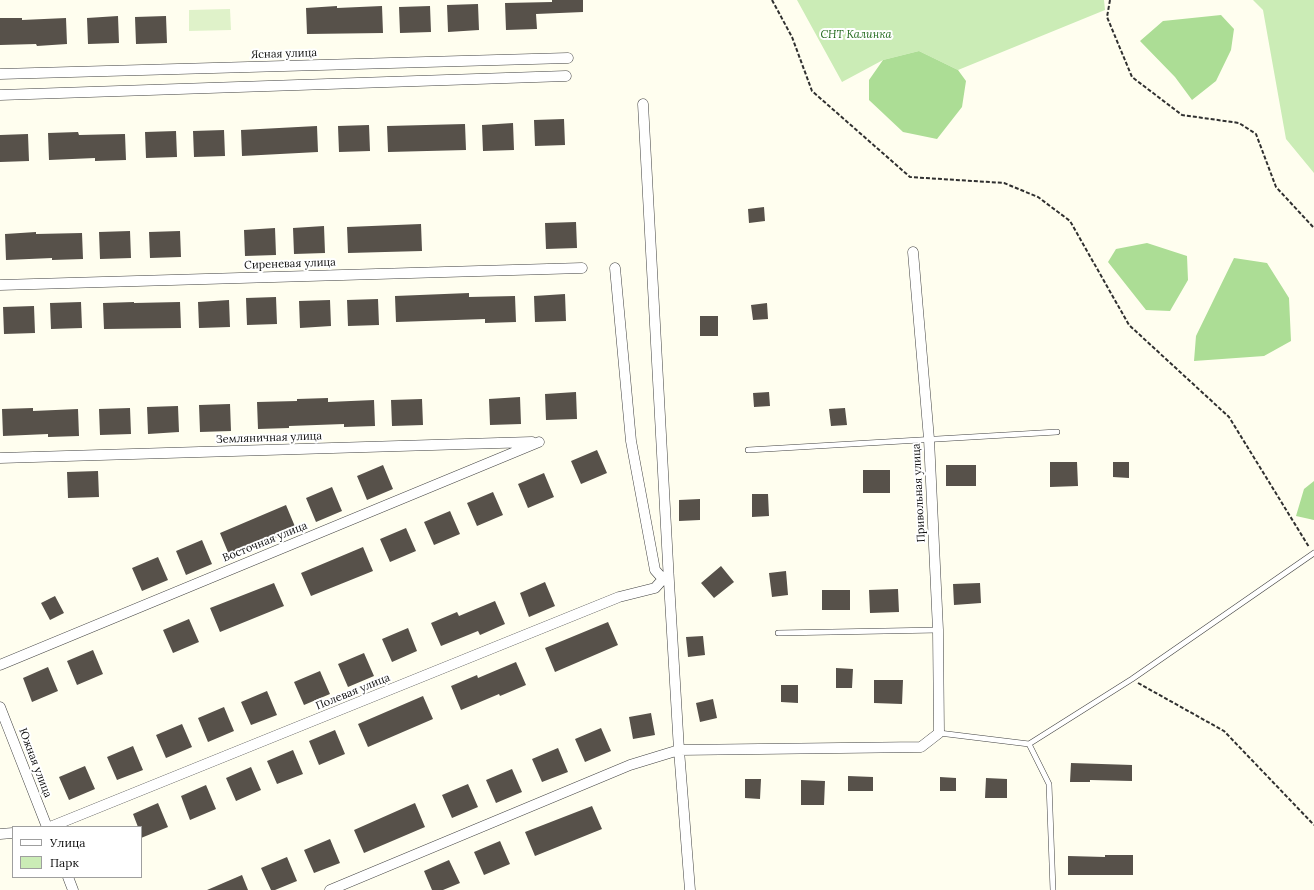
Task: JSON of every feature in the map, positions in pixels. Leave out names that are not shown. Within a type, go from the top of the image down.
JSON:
[{"type":"street","name":"Ясная улица","points":[[0,74],[568,58]]},
{"type":"street","points":[[0,95],[566,76]]},
{"type":"street","points":[[643,104],[666,581],[690,890]]},
{"type":"street","name":"Привольная улица","points":[[913,252],[928,439],[938,630],[938,734]]},
{"type":"street","name":"Сиреневая улица","points":[[0,285],[582,268]]},
{"type":"street","points":[[615,268],[631,441],[655,570],[666,581]]},
{"type":"street","name":"Земляничная улица","points":[[0,458],[539,442]]},
{"type":"street","name":"Восточная улица","points":[[0,665],[539,442]]},
{"type":"street","name":"Полевая улица","points":[[51,826],[619,597],[655,588],[666,581]]},
{"type":"street","name":"Южная улица","points":[[0,707],[49,826]]},
{"type":"street","points":[[330,890],[630,765],[679,750],[921,748],[938,734]]},
{"type":"street","points":[[0,834],[12,833]]},
{"type":"street","points":[[68,878],[73,890]]},
{"type":"lane","points":[[748,450],[1057,432]]},
{"type":"lane","points":[[938,734],[1029,744],[1132,679],[1314,553]]},
{"type":"lane","points":[[778,633],[938,630]]},
{"type":"lane","points":[[1029,744],[1049,784],[1052,890]]},
{"type":"path","points":[[772,0],[792,38],[812,91],[910,177],[1004,183],[1038,197],[1070,221],[1129,325],[1229,417],[1314,553]]},
{"type":"path","points":[[1110,0],[1107,17],[1132,77],[1182,115],[1239,123],[1256,134],[1276,188],[1314,228]]},
{"type":"path","points":[[1132,679],[1224,731],[1314,825]]},
{"type":"green space","name":"СНТ Калинка","points":[[797,0],[1104,0],[1105,10],[958,70],[919,51],[883,60],[842,82]]},
{"type":"green space","points":[[1253,0],[1314,0],[1314,173],[1286,139],[1263,10]]},
{"type":"green space","points":[[230,9],[231,30],[189,31],[189,10]]},
{"type":"green space","points":[[1221,15],[1234,29],[1231,50],[1216,81],[1192,100],[1175,77],[1140,41],[1163,21]]},
{"type":"green space","points":[[919,51],[958,70],[966,81],[962,107],[937,139],[903,132],[869,100],[869,80],[883,60]]},
{"type":"green space","points":[[1147,243],[1187,256],[1188,280],[1170,311],[1146,310],[1108,262],[1116,249]]},
{"type":"green space","points":[[1234,258],[1267,263],[1289,298],[1291,341],[1264,356],[1194,361],[1196,336]]},
{"type":"green space","points":[[1314,481],[1314,520],[1296,516],[1304,489]]},
{"type":"building","points":[[552,0],[583,0],[583,12],[536,14],[537,29],[506,30],[505,3],[552,2]]},
{"type":"building","points":[[478,4],[479,30],[448,32],[447,5]]},
{"type":"building","points":[[337,6],[337,8],[382,6],[383,33],[307,34],[306,8]]},
{"type":"building","points":[[430,6],[431,32],[400,33],[399,7]]},
{"type":"building","points":[[118,16],[119,43],[88,44],[87,18]]},
{"type":"building","points":[[166,16],[167,43],[136,44],[135,17]]},
{"type":"building","points":[[0,18],[22,18],[22,20],[66,18],[67,44],[37,46],[36,44],[0,45]]},
{"type":"building","points":[[564,119],[565,145],[535,146],[534,120]]},
{"type":"building","points":[[513,123],[514,150],[483,151],[482,125]]},
{"type":"building","points":[[465,124],[466,150],[388,152],[387,126]]},
{"type":"building","points":[[369,125],[370,151],[339,152],[338,126]]},
{"type":"building","points":[[317,126],[318,152],[242,156],[241,130]]},
{"type":"building","points":[[224,130],[225,156],[194,157],[193,131]]},
{"type":"building","points":[[176,131],[177,157],[146,158],[145,132]]},
{"type":"building","points":[[78,132],[79,135],[125,134],[126,160],[95,161],[95,158],[49,160],[48,133]]},
{"type":"building","points":[[28,134],[29,161],[0,162],[0,135]]},
{"type":"building","points":[[764,207],[765,221],[749,223],[748,209]]},
{"type":"building","points":[[576,222],[577,248],[546,249],[545,223]]},
{"type":"building","points":[[421,224],[422,251],[348,253],[347,227]]},
{"type":"building","points":[[324,226],[325,253],[294,254],[293,228]]},
{"type":"building","points":[[275,228],[276,255],[245,256],[244,230]]},
{"type":"building","points":[[130,231],[131,258],[100,259],[99,232]]},
{"type":"building","points":[[180,231],[181,257],[150,258],[149,232]]},
{"type":"building","points":[[36,232],[36,234],[82,233],[83,259],[52,260],[52,258],[6,260],[5,234]]},
{"type":"building","points":[[469,293],[469,297],[515,296],[516,322],[485,323],[485,319],[396,322],[395,296]]},
{"type":"building","points":[[565,294],[566,321],[535,322],[534,296]]},
{"type":"building","points":[[276,297],[277,324],[247,325],[246,298]]},
{"type":"building","points":[[378,299],[379,325],[348,326],[347,300]]},
{"type":"building","points":[[229,300],[230,327],[199,328],[198,302]]},
{"type":"building","points":[[330,300],[331,326],[300,328],[299,301]]},
{"type":"building","points":[[81,302],[82,328],[51,329],[50,303]]},
{"type":"building","points":[[180,302],[181,328],[104,329],[103,303]]},
{"type":"building","points":[[767,303],[768,319],[753,320],[751,305]]},
{"type":"building","points":[[34,306],[35,333],[4,334],[3,307]]},
{"type":"building","points":[[700,316],[718,316],[718,336],[700,336]]},
{"type":"building","points":[[576,392],[577,419],[546,420],[545,394]]},
{"type":"building","points":[[769,392],[770,406],[754,407],[753,393]]},
{"type":"building","points":[[520,397],[521,424],[490,425],[489,399]]},
{"type":"building","points":[[328,398],[328,402],[374,400],[375,426],[344,427],[344,424],[258,429],[257,402],[297,401],[297,399]]},
{"type":"building","points":[[422,399],[423,425],[392,426],[391,400]]},
{"type":"building","points":[[230,404],[231,431],[200,432],[199,405]]},
{"type":"building","points":[[178,406],[179,432],[148,434],[147,407]]},
{"type":"building","points":[[33,408],[33,411],[78,409],[79,436],[48,437],[48,434],[3,436],[2,409]]},
{"type":"building","points":[[130,408],[131,434],[100,435],[99,409]]},
{"type":"building","points":[[845,408],[847,425],[831,426],[829,409]]},
{"type":"building","points":[[597,450],[607,473],[581,484],[571,461]]},
{"type":"building","points":[[1050,462],[1077,462],[1078,486],[1050,487]]},
{"type":"building","points":[[1113,462],[1129,462],[1129,478],[1113,477]]},
{"type":"building","points":[[383,465],[393,489],[367,500],[357,476]]},
{"type":"building","points":[[946,465],[976,465],[976,486],[946,486]]},
{"type":"building","points":[[863,470],[890,470],[890,493],[863,493]]},
{"type":"building","points":[[98,471],[99,497],[68,498],[67,472]]},
{"type":"building","points":[[544,473],[554,497],[528,508],[518,484]]},
{"type":"building","points":[[332,487],[342,511],[316,522],[306,498]]},
{"type":"building","points":[[493,492],[503,515],[477,526],[467,503]]},
{"type":"building","points":[[752,494],[768,494],[769,516],[752,517]]},
{"type":"building","points":[[700,499],[700,520],[679,521],[679,500]]},
{"type":"building","points":[[286,505],[296,529],[230,557],[220,533]]},
{"type":"building","points":[[450,511],[460,534],[434,545],[424,522]]},
{"type":"building","points":[[406,528],[416,551],[390,562],[380,539]]},
{"type":"building","points":[[202,540],[212,564],[186,575],[176,551]]},
{"type":"building","points":[[363,547],[373,571],[311,596],[301,573]]},
{"type":"building","points":[[158,557],[168,580],[142,591],[132,568]]},
{"type":"building","points":[[721,566],[734,582],[714,598],[701,583]]},
{"type":"building","points":[[786,571],[788,595],[772,597],[769,573]]},
{"type":"building","points":[[545,582],[555,606],[529,617],[520,593]]},
{"type":"building","points":[[274,583],[284,606],[220,632],[210,608]]},
{"type":"building","points":[[980,583],[981,603],[954,605],[953,584]]},
{"type":"building","points":[[898,589],[899,612],[870,613],[869,590]]},
{"type":"building","points":[[822,590],[850,590],[850,610],[822,610]]},
{"type":"building","points":[[55,596],[64,613],[50,620],[41,603]]},
{"type":"building","points":[[495,601],[505,624],[480,635],[478,631],[441,646],[431,623],[457,612],[459,616]]},
{"type":"building","points":[[189,619],[199,642],[173,653],[163,630]]},
{"type":"building","points":[[608,622],[618,645],[555,672],[545,648]]},
{"type":"building","points":[[408,628],[417,651],[392,662],[382,639]]},
{"type":"building","points":[[703,636],[705,655],[688,657],[686,637]]},
{"type":"building","points":[[93,650],[103,674],[77,685],[67,661]]},
{"type":"building","points":[[364,653],[374,676],[348,687],[338,664]]},
{"type":"building","points":[[516,662],[526,685],[500,696],[499,694],[461,710],[451,686],[477,675],[478,678]]},
{"type":"building","points":[[48,667],[58,691],[32,702],[23,678]]},
{"type":"building","points":[[836,668],[853,669],[852,688],[836,688]]},
{"type":"building","points":[[320,671],[330,694],[304,705],[294,682]]},
{"type":"building","points":[[874,680],[903,680],[902,704],[874,703]]},
{"type":"building","points":[[781,685],[798,685],[798,703],[781,702]]},
{"type":"building","points":[[267,691],[277,715],[251,725],[241,702]]},
{"type":"building","points":[[423,696],[433,719],[368,747],[358,724]]},
{"type":"building","points":[[713,699],[717,718],[700,722],[696,703]]},
{"type":"building","points":[[224,707],[234,731],[208,742],[198,718]]},
{"type":"building","points":[[651,713],[655,735],[633,739],[629,717]]},
{"type":"building","points":[[182,724],[192,747],[166,758],[156,735]]},
{"type":"building","points":[[601,728],[611,751],[585,762],[575,739]]},
{"type":"building","points":[[335,730],[345,754],[319,765],[309,741]]},
{"type":"building","points":[[133,746],[143,770],[117,780],[107,757]]},
{"type":"building","points":[[558,748],[568,772],[542,782],[532,759]]},
{"type":"building","points":[[293,750],[303,774],[277,784],[267,761]]},
{"type":"building","points":[[1071,763],[1132,765],[1132,781],[1090,780],[1090,782],[1070,782]]},
{"type":"building","points":[[85,766],[95,789],[69,800],[59,777]]},
{"type":"building","points":[[251,767],[261,790],[236,801],[226,778]]},
{"type":"building","points":[[512,769],[522,792],[496,803],[486,780]]},
{"type":"building","points":[[848,776],[873,777],[873,791],[848,791]]},
{"type":"building","points":[[940,777],[956,778],[956,791],[940,791]]},
{"type":"building","points":[[986,778],[1007,779],[1007,798],[985,798]]},
{"type":"building","points":[[745,779],[761,779],[760,799],[745,798]]},
{"type":"building","points":[[801,780],[825,781],[824,805],[801,805]]},
{"type":"building","points":[[468,784],[478,807],[452,818],[442,795]]},
{"type":"building","points":[[206,785],[216,809],[190,820],[181,796]]},
{"type":"building","points":[[158,803],[168,827],[142,838],[142,826],[138,826],[133,814]]},
{"type":"building","points":[[415,803],[425,827],[364,853],[354,830]]},
{"type":"building","points":[[592,806],[602,829],[535,856],[525,832]]},
{"type":"building","points":[[330,839],[340,863],[314,873],[304,850]]},
{"type":"building","points":[[500,841],[510,864],[484,875],[474,852]]},
{"type":"building","points":[[1105,855],[1133,855],[1133,875],[1068,875],[1068,856],[1105,857]]},
{"type":"building","points":[[287,857],[297,881],[275,890],[271,890],[261,868]]},
{"type":"building","points":[[449,860],[460,883],[443,890],[432,890],[424,871]]},
{"type":"building","points":[[242,875],[248,890],[207,890]]}]
